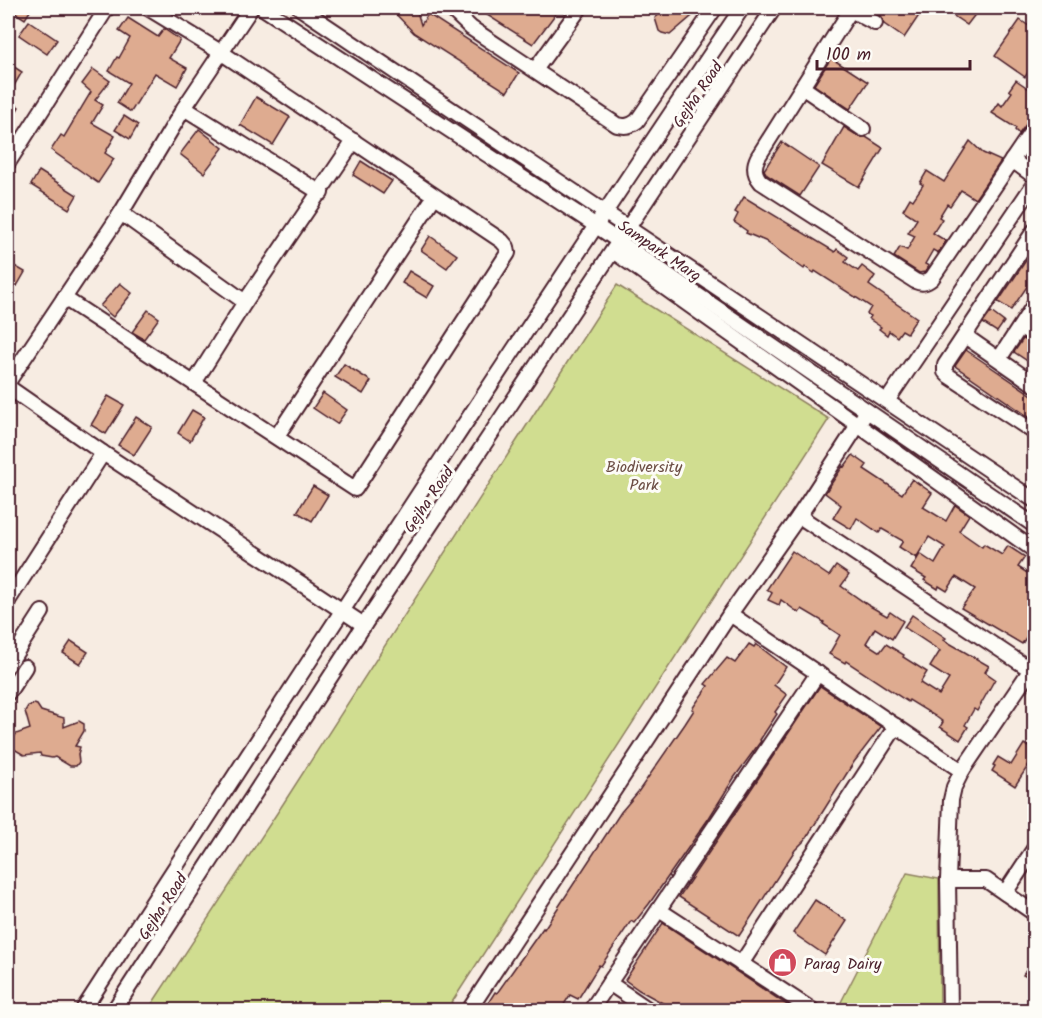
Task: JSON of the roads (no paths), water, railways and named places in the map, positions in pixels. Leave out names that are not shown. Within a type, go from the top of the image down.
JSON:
[{"type":"street","points":[[8,163],[107,8]]},
{"type":"street","points":[[64,298],[356,489],[508,253],[502,241],[222,53],[148,8]]},
{"type":"street","points":[[8,382],[121,213],[184,108],[251,8]]},
{"type":"street","name":"Sampark Marg","points":[[263,8],[595,225],[615,246],[867,411],[1035,525]]},
{"type":"street","name":"Sampark Marg","points":[[300,8],[319,13],[627,228],[1035,500]]},
{"type":"street","points":[[450,8],[471,28],[617,125],[631,125],[638,121],[715,8]]},
{"type":"street","points":[[535,70],[580,8]]},
{"type":"street","name":"Gejha Road","points":[[83,1011],[342,610],[595,225],[742,8]]},
{"type":"street","name":"Gejha Road","points":[[114,1011],[364,625],[774,8]]},
{"type":"street","points":[[875,23],[851,8],[754,164],[756,176],[762,182],[921,283],[932,279],[1011,160],[1030,143],[1035,128]]},
{"type":"street","points":[[802,87],[863,129]]},
{"type":"street","points":[[184,108],[321,193]]},
{"type":"street","points":[[194,383],[245,302],[321,193],[354,141]]},
{"type":"street","points":[[1011,160],[1035,176]]},
{"type":"street","points":[[887,401],[1035,184]]},
{"type":"street","points":[[277,436],[434,197]]},
{"type":"street","points":[[121,213],[245,302]]},
{"type":"street","points":[[1035,231],[945,365],[945,372],[1035,432]]},
{"type":"street","points":[[615,246],[859,425],[1035,550]]},
{"type":"street","points":[[999,359],[1035,305]]},
{"type":"street","points":[[1021,327],[1035,335]]},
{"type":"street","points":[[965,336],[1035,384]]},
{"type":"street","points":[[8,387],[103,453],[364,625]]},
{"type":"street","points":[[469,1011],[730,614],[799,516],[867,411]]},
{"type":"street","points":[[8,601],[103,453]]},
{"type":"street","points":[[799,516],[1033,668],[962,771],[954,787],[951,800],[948,880],[950,1011]]},
{"type":"street","points":[[8,666],[42,612]]},
{"type":"street","points":[[730,614],[962,771]]},
{"type":"street","points":[[8,693],[25,667]]},
{"type":"street","points":[[591,1011],[818,674]]},
{"type":"street","points":[[741,964],[896,726]]},
{"type":"street","points":[[1005,893],[1035,849]]},
{"type":"street","points":[[948,880],[986,880],[1035,913]]},
{"type":"street","points":[[659,909],[812,1011]]},
{"type":"street","points":[[609,983],[649,1011]]},
{"type":"place","name":"Parag Dairy","points":[[783,963]]},
{"type":"park label","name":"Biodiversity Park","points":[[644,475]]}]
